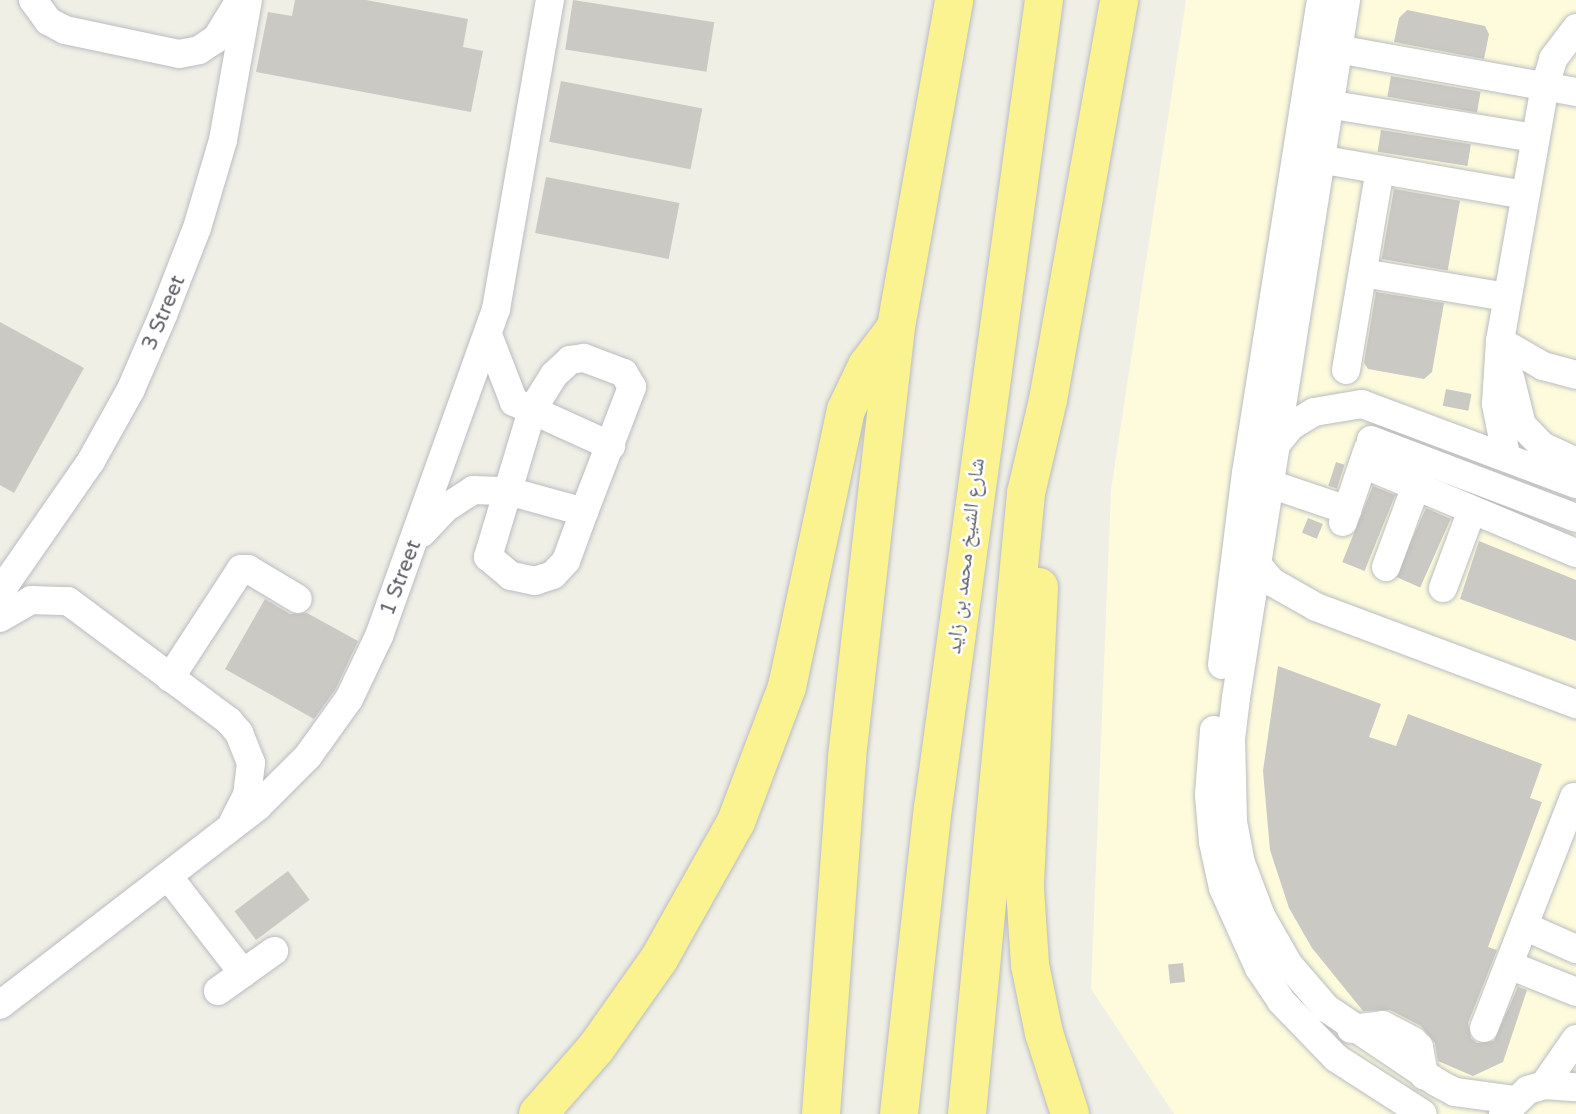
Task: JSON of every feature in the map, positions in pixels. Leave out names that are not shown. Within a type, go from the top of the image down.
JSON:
[{"type":"highway","points":[[821,1114],[848,757],[896,327],[954,0]]},
{"type":"highway","name":"شارع الشيخ محمد بن زايد","points":[[899,1114],[937,781],[1044,0]]},
{"type":"highway","points":[[967,1114],[1013,589],[1026,493],[1048,400],[1119,0]]},
{"type":"highway","points":[[538,1114],[596,1048],[652,970],[736,822],[787,687],[846,410],[867,366],[896,327]]},
{"type":"highway","points":[[1048,400],[1025,889],[1038,1006],[1070,1114]]},
{"type":"street","points":[[33,0],[41,14],[65,30],[179,54],[199,50],[216,39],[240,0]]},
{"type":"street","name":"3 Street","points":[[0,592],[91,461],[131,389],[163,315],[197,229],[223,140],[248,0]]},
{"type":"street","points":[[1321,0],[1246,473],[1212,747],[1213,842],[1223,888],[1241,932],[1281,1001],[1336,1058],[1423,1114]]},
{"type":"street","points":[[1346,0],[1327,104],[1231,739],[1230,781],[1241,863],[1261,916],[1289,965],[1326,1008],[1351,1029],[1424,1076],[1455,1091],[1509,1107],[1544,1085],[1576,1038]]},
{"type":"street","name":"1 Street","points":[[0,1005],[230,828],[284,782],[336,719],[365,668],[414,544],[488,334],[514,221],[546,8]]},
{"type":"street","points":[[1506,455],[1496,404],[1500,341],[1507,297],[1545,86],[1553,59],[1576,28]]},
{"type":"street","points":[[1337,49],[1576,92]]},
{"type":"street","points":[[1327,104],[1535,138]]},
{"type":"street","points":[[1319,159],[1525,195]]},
{"type":"street","points":[[1346,370],[1380,170]]},
{"type":"street","points":[[1363,273],[1507,297]]},
{"type":"street","points":[[488,334],[514,402],[611,446]]},
{"type":"street","points":[[1500,341],[1535,362],[1576,376]]},
{"type":"street","points":[[1500,341],[1508,358],[1522,425],[1542,446],[1576,463]]},
{"type":"street","points":[[584,358],[624,373],[632,387],[611,446],[566,561],[553,575],[535,581],[511,576],[488,557],[532,410],[554,375],[570,360],[584,358]]},
{"type":"street","points":[[1274,447],[1292,426],[1314,412],[1362,404],[1506,455],[1576,484]]},
{"type":"street","points":[[1370,444],[1416,486],[1576,552]]},
{"type":"street","points":[[1282,488],[1345,516],[1370,444]]},
{"type":"street","points":[[1370,444],[1576,518]]},
{"type":"street","points":[[1386,567],[1416,486]]},
{"type":"street","points":[[414,544],[434,519],[473,491],[508,491],[584,512]]},
{"type":"street","points":[[1443,587],[1472,510]]},
{"type":"street","points":[[1256,563],[1272,582],[1304,602],[1575,699]]},
{"type":"street","points":[[170,678],[241,569],[248,569],[298,599]]},
{"type":"street","points":[[0,618],[31,600],[68,601],[229,721],[247,747],[251,780],[230,828]]},
{"type":"street","points":[[1484,1028],[1574,797]]},
{"type":"street","points":[[168,876],[243,973]]},
{"type":"street","points":[[1508,965],[1567,988],[1575,944],[1524,926]]},
{"type":"street","points":[[218,991],[274,951]]},
{"type":"street","points":[[1544,1085],[1576,1087]]},
{"type":"shaded area","points":[[1186,0],[1576,0],[1576,1114],[1174,1114],[1091,989],[1111,490]]},
{"type":"building","points":[[295,0],[366,0],[468,19],[463,47],[483,51],[471,112],[256,72],[268,12],[292,16]]},
{"type":"building","points":[[573,0],[714,22],[706,72],[565,49]]},
{"type":"building","points":[[1407,10],[1485,26],[1489,34],[1484,59],[1394,42],[1399,18]]},
{"type":"building","points":[[1391,76],[1481,92],[1477,112],[1387,97]]},
{"type":"building","points":[[561,81],[702,108],[691,169],[549,142]]},
{"type":"building","points":[[1381,130],[1471,144],[1467,166],[1378,152]]},
{"type":"building","points":[[546,177],[680,203],[669,259],[535,233]]},
{"type":"building","points":[[1394,189],[1460,201],[1448,271],[1382,259]]},
{"type":"building","points":[[1376,292],[1444,303],[1432,372],[1424,379],[1368,369],[1364,363]]},
{"type":"building","points":[[0,322],[84,368],[14,493],[0,485]]},
{"type":"building","points":[[1446,389],[1472,394],[1468,411],[1443,406]]},
{"type":"building","points":[[1336,462],[1345,465],[1337,489],[1328,486]]},
{"type":"building","points":[[1373,486],[1395,495],[1365,571],[1342,562]]},
{"type":"building","points":[[1426,508],[1451,519],[1420,587],[1395,577]]},
{"type":"building","points":[[1308,518],[1323,524],[1317,539],[1302,533]]},
{"type":"building","points":[[1479,541],[1576,580],[1576,641],[1460,599]]},
{"type":"building","points":[[265,599],[290,614],[307,613],[358,641],[335,690],[314,719],[225,669]]},
{"type":"building","points":[[1278,666],[1381,704],[1369,737],[1396,746],[1408,714],[1542,764],[1530,798],[1542,802],[1488,947],[1497,950],[1468,1023],[1471,1038],[1477,1043],[1494,1041],[1518,987],[1527,990],[1503,1062],[1473,1076],[1438,1061],[1435,1043],[1421,1026],[1390,1010],[1363,1011],[1312,948],[1289,908],[1270,850],[1263,771]]},
{"type":"building","points":[[288,871],[310,900],[256,940],[234,911]]},
{"type":"building","points":[[1183,963],[1185,982],[1170,983],[1168,965]]}]
